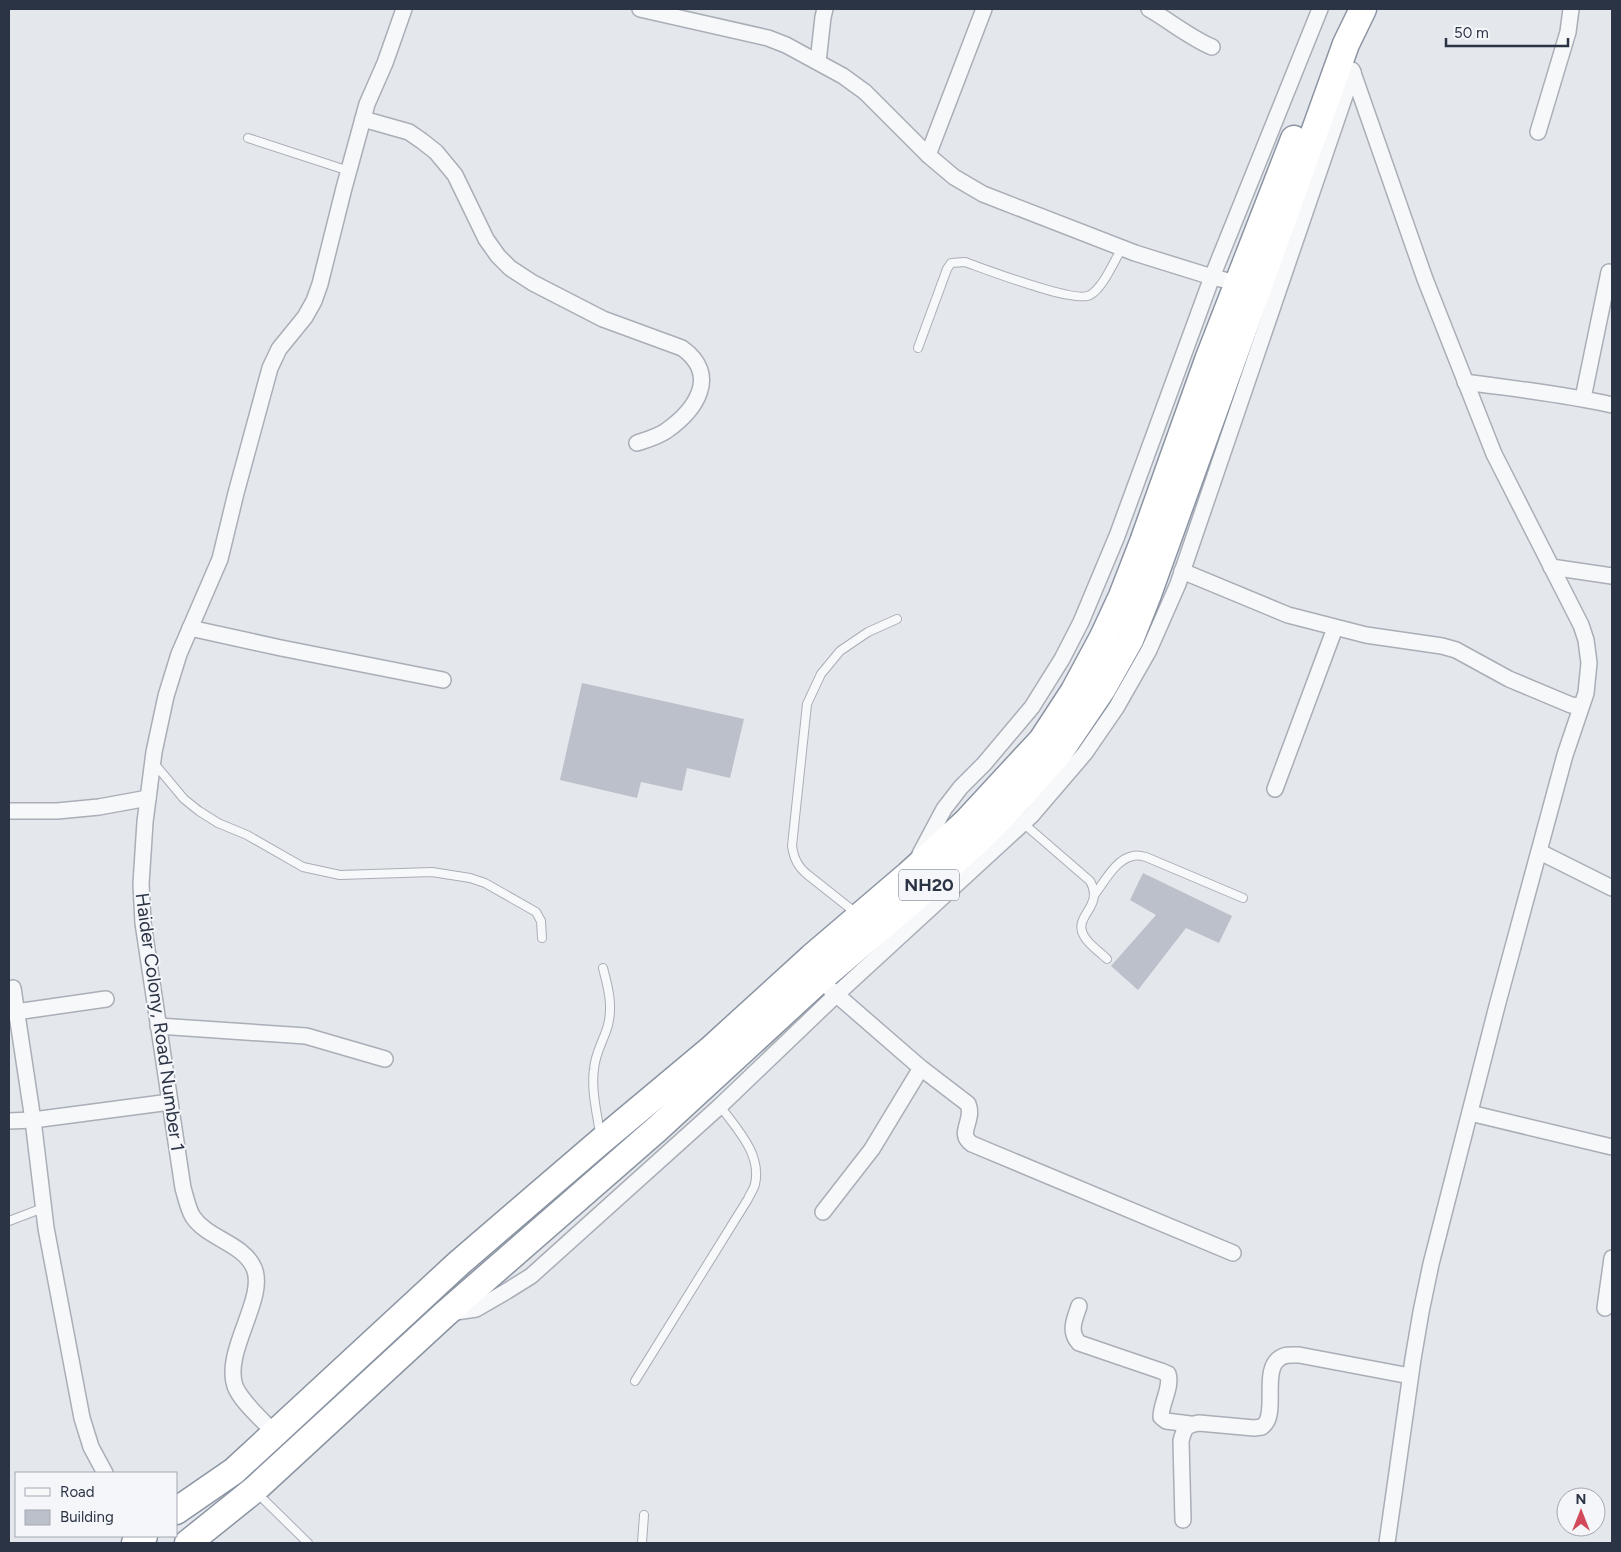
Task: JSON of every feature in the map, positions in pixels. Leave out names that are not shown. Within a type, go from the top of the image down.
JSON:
[{"type":"highway","name":"NH20","points":[[178,1510],[234,1471],[274,1432],[459,1264],[710,1050],[819,980],[860,916],[908,876],[966,822],[1042,740],[1074,691],[1103,637],[1122,596],[1237,283],[1345,9]]},
{"type":"highway","name":"NH20","points":[[188,1543],[254,1490],[446,1314],[657,1129],[819,980],[915,898],[1020,798],[1059,753],[1103,688],[1130,640],[1346,44],[1363,9]]},
{"type":"street","name":"Haider Colony, Road Number 1","points":[[274,1432],[241,1397],[235,1386],[233,1370],[236,1353],[252,1302],[255,1270],[249,1260],[201,1225],[193,1216],[183,1188],[143,922],[141,884],[148,798],[166,696],[179,654],[220,559],[270,368],[279,349],[305,317],[314,301],[367,104],[385,63],[404,9]]},
{"type":"street","points":[[640,9],[768,38],[786,45],[843,76],[865,92],[928,155],[954,178],[983,194],[1122,248],[1212,277],[1237,283]]},
{"type":"street","points":[[818,62],[825,9]]},
{"type":"street","points":[[928,155],[984,9]]},
{"type":"street","points":[[1148,9],[1196,40],[1212,47]]},
{"type":"street","points":[[908,876],[944,809],[1032,707],[1062,659],[1082,622],[1117,536],[1212,277],[1320,9]]},
{"type":"street","points":[[1538,132],[1568,32],[1572,9]]},
{"type":"street","points":[[1346,44],[1353,72],[1425,279],[1465,382],[1494,454],[1582,625],[1589,663],[1586,693],[1566,755],[1497,1006],[1431,1264],[1410,1376],[1388,1543]]},
{"type":"street","points":[[446,1314],[476,1309],[531,1276],[720,1106],[819,980],[1023,823],[1085,754],[1116,708],[1149,650],[1182,571],[1353,72]]},
{"type":"street","points":[[363,119],[409,132],[436,152],[456,175],[486,239],[498,256],[510,268],[533,283],[603,319],[682,348],[692,354],[702,375],[702,385],[697,399],[677,422],[664,433],[637,443]]},
{"type":"street","points":[[1583,398],[1609,272]]},
{"type":"street","points":[[1465,382],[1583,398],[1612,405]]},
{"type":"street","points":[[1552,567],[1612,576]]},
{"type":"street","points":[[1182,571],[1288,616],[1366,636],[1442,646],[1456,650],[1508,679],[1571,705],[1582,706]]},
{"type":"street","points":[[190,628],[443,680]]},
{"type":"street","points":[[1275,789],[1335,628]]},
{"type":"street","points":[[9,811],[57,811],[91,808],[148,798]]},
{"type":"street","points":[[1540,852],[1612,888]]},
{"type":"street","points":[[819,980],[921,1068],[968,1104],[971,1114],[965,1132],[968,1141],[972,1144],[1233,1253]]},
{"type":"street","points":[[13,988],[13,1012],[33,1120],[43,1208],[82,1418],[91,1447],[104,1472]]},
{"type":"street","points":[[13,1012],[106,999]]},
{"type":"street","points":[[158,1026],[306,1036],[385,1059]]},
{"type":"street","points":[[823,1212],[872,1149],[921,1068]]},
{"type":"street","points":[[9,1121],[33,1120],[170,1102]]},
{"type":"street","points":[[1470,1113],[1612,1147]]},
{"type":"street","points":[[1605,1308],[1612,1258]]},
{"type":"street","points":[[1079,1306],[1072,1329],[1074,1338],[1079,1343],[1168,1374],[1169,1380],[1161,1410],[1161,1417],[1166,1422],[1262,1427],[1267,1421],[1269,1412],[1273,1365],[1279,1358],[1288,1355],[1299,1355],[1410,1376]]},
{"type":"street","points":[[1183,1520],[1181,1442],[1184,1431],[1190,1424]]},
{"type":"lane","points":[[248,138],[349,171]]},
{"type":"lane","points":[[918,348],[947,269],[951,264],[965,262],[1044,288],[1078,297],[1085,297],[1098,289],[1122,248]]},
{"type":"lane","points":[[860,916],[808,876],[793,858],[792,846],[807,704],[821,674],[840,651],[868,632],[897,619]]},
{"type":"lane","points":[[153,762],[184,799],[199,811],[218,823],[246,835],[303,867],[340,875],[432,872],[470,878],[485,883],[536,912],[540,921],[542,938]]},
{"type":"lane","points":[[1023,823],[1090,881],[1096,894]]},
{"type":"lane","points":[[1107,959],[1084,937],[1082,920],[1096,894],[1115,867],[1124,860],[1133,856],[1146,856],[1243,898]]},
{"type":"lane","points":[[601,1141],[593,1072],[595,1060],[608,1025],[610,1011],[610,993],[603,968]]},
{"type":"lane","points":[[635,1381],[748,1199],[755,1184],[754,1157],[720,1106]]},
{"type":"lane","points":[[9,1221],[43,1208]]},
{"type":"lane","points":[[254,1490],[308,1543]]},
{"type":"lane","points":[[642,1543],[644,1515]]},
{"type":"building","points":[[582,683],[744,719],[730,778],[687,768],[682,791],[641,782],[637,798],[560,780]]},
{"type":"building","points":[[1143,873],[1232,916],[1219,943],[1186,928],[1138,990],[1111,966],[1156,915],[1130,900]]}]
